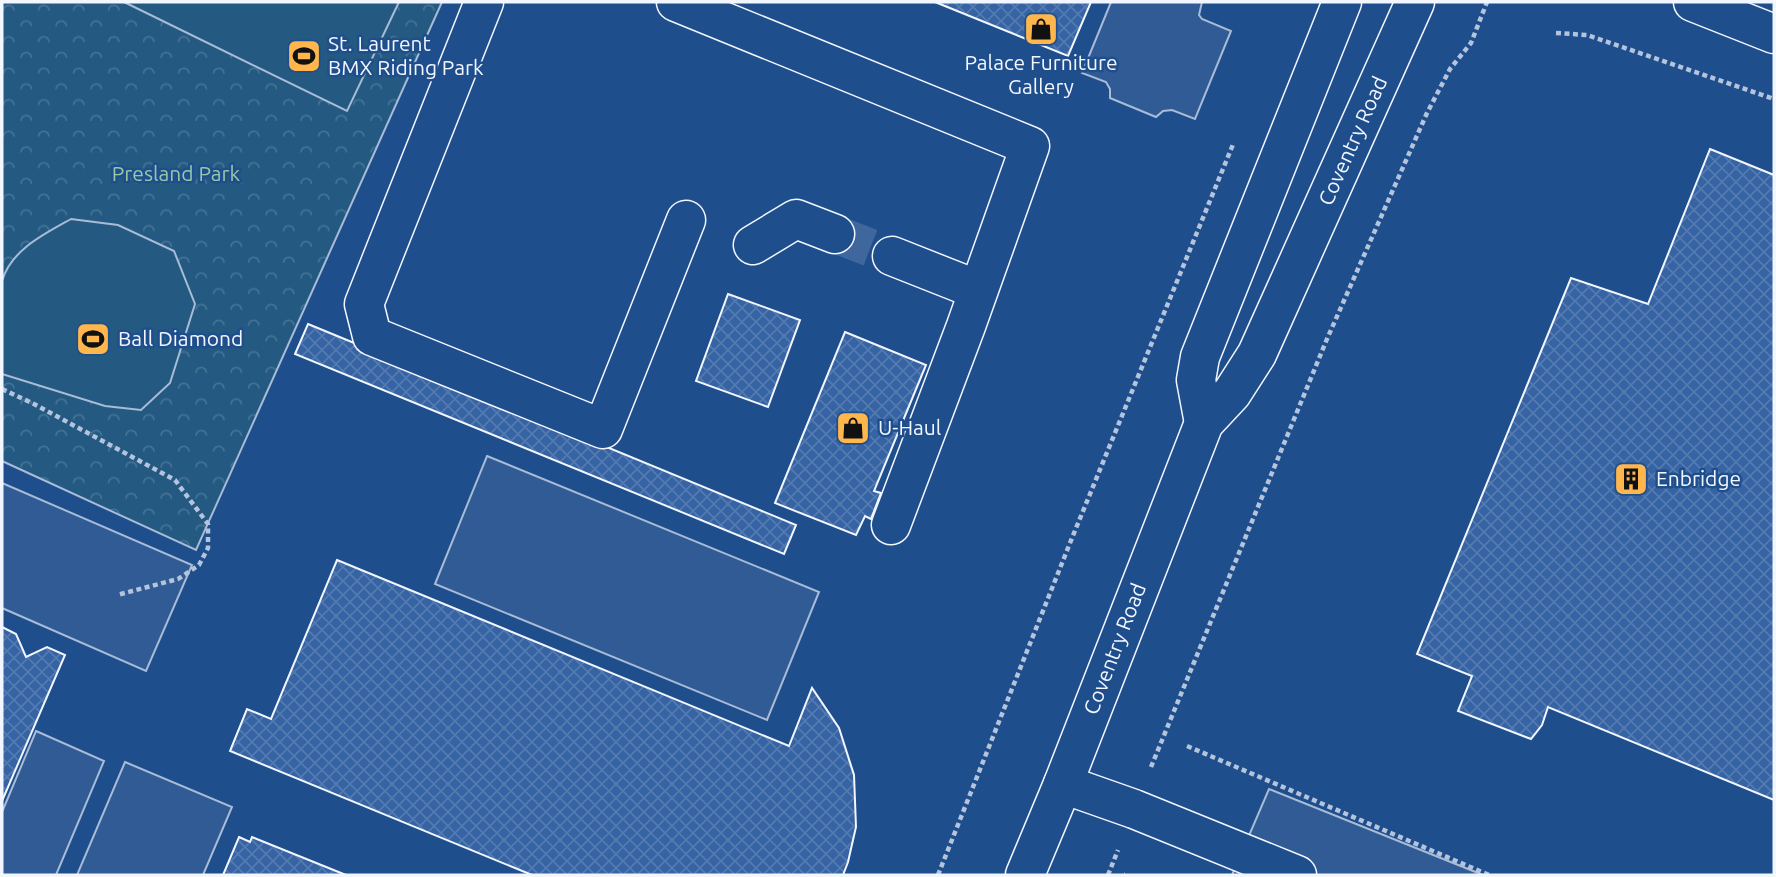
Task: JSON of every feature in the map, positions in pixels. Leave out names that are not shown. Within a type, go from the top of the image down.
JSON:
[{"type":"main road","points":[[484,2],[364,304],[372,336],[603,429],[686,220]]},
{"type":"main road","points":[[676,2],[1030,146],[891,525]]},
{"type":"main road","points":[[1203,423],[1196,380],[1200,357],[1342,2]]},
{"type":"main road","name":"Coventry Road","points":[[1025,875],[1203,423],[1232,393],[1257,354],[1415,2]]},
{"type":"main road","points":[[1693,2],[1774,34]]},
{"type":"main road","points":[[752,245],[796,219],[835,234]]},
{"type":"main road","points":[[892,256],[978,290]]},
{"type":"main road","points":[[1063,784],[1134,809],[1297,875]]},
{"type":"path","points":[[1108,875],[1326,339],[1427,113],[1450,69],[1471,43],[1488,2]]},
{"type":"path","points":[[1556,33],[1587,34],[1774,99]]},
{"type":"path","points":[[939,875],[1067,551],[1235,140]]},
{"type":"path","points":[[2,389],[175,480],[208,524],[208,548],[199,565],[178,579],[117,595]]},
{"type":"path","points":[[1186,746],[1489,875]]},
{"type":"green space","name":"Presland Park","points":[[2,2],[442,2],[196,550],[2,461]]},
{"type":"green space","name":"St. Laurent BMX Riding Park","points":[[124,2],[399,2],[347,111]]},
{"type":"green space","name":"Ball Diamond","points":[[71,219],[118,225],[174,251],[195,304],[170,383],[141,410],[105,406],[2,374],[2,281],[6,270],[30,244]]},
{"type":"shaded area","points":[[1111,2],[1202,2],[1199,15],[1202,19],[1231,31],[1195,119],[1172,110],[1163,111],[1156,117],[1110,98],[1110,89],[1106,82],[1082,73]]},
{"type":"shaded area","points":[[487,456],[819,592],[767,720],[435,584]]},
{"type":"shaded area","points":[[2,483],[192,565],[146,671],[2,608]]},
{"type":"shaded area","points":[[36,731],[104,761],[56,875],[2,875],[2,812]]},
{"type":"shaded area","points":[[125,762],[232,807],[203,875],[77,875]]},
{"type":"shaded area","points":[[1269,789],[1483,875],[1232,875]]},
{"type":"building","name":"Palace Furniture Gallery","points":[[935,2],[1091,2],[1068,56]]},
{"type":"building","name":"Enbridge","points":[[1710,149],[1774,175],[1774,800],[1548,707],[1542,725],[1531,739],[1458,711],[1472,676],[1417,654],[1571,278],[1648,304]]},
{"type":"building","points":[[728,294],[800,320],[768,407],[696,381]]},
{"type":"building","points":[[308,324],[796,525],[784,554],[295,354]]},
{"type":"building","name":"U-Haul","points":[[845,332],[926,365],[874,491],[881,493],[871,519],[865,516],[856,535],[775,503]]},
{"type":"building","points":[[337,560],[789,746],[812,688],[839,728],[854,775],[856,827],[843,875],[532,875],[230,751],[247,709],[271,719]]},
{"type":"building","points":[[2,627],[16,634],[26,657],[47,647],[65,655],[2,801]]},
{"type":"building","points":[[239,837],[250,842],[252,837],[346,875],[223,875]]},
{"type":"tunnel","points":[[835,234],[892,256]]},
{"type":"place","name":"Palace Furniture Gallery","points":[[1041,29]]},
{"type":"place","name":"St. Laurent BMX Riding Park","points":[[304,56]]},
{"type":"place","name":"Ball Diamond","points":[[93,339]]},
{"type":"place","name":"U-Haul","points":[[853,428]]},
{"type":"place","name":"Enbridge","points":[[1631,479]]}]
